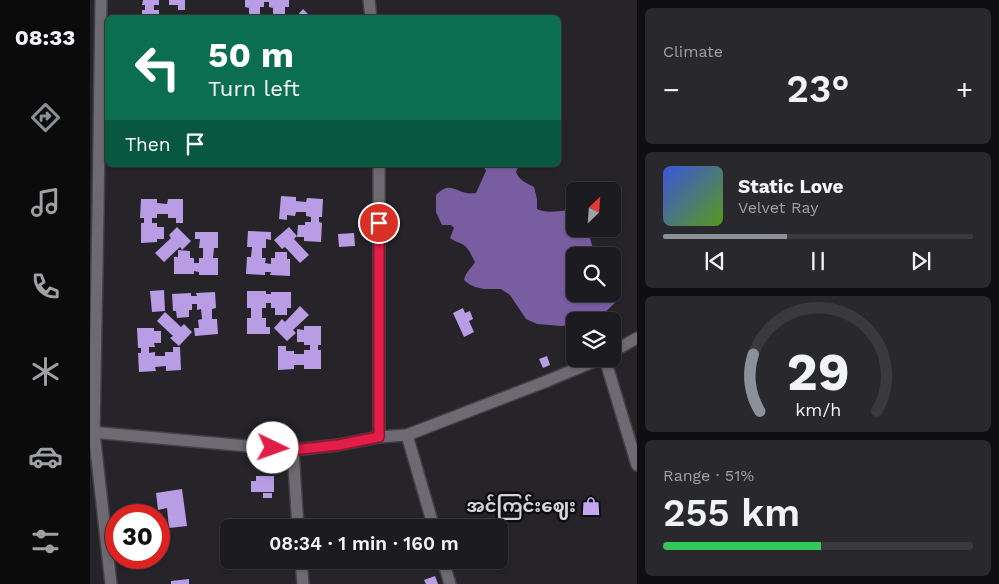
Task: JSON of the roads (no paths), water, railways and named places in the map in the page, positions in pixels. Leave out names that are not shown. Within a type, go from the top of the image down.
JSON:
[{"type":"street","points":[[101,0],[98,220],[92,432],[111,584]]},
{"type":"street","points":[[369,0],[371,15]]},
{"type":"street","points":[[379,167],[379,437]]},
{"type":"street","points":[[621,347],[636,338]]},
{"type":"street","points":[[92,432],[293,450],[338,445],[379,437],[407,435],[581,367]]},
{"type":"street","points":[[607,367],[636,465]]},
{"type":"street","points":[[407,435],[431,519]]},
{"type":"street","points":[[293,450],[297,519]]},
{"type":"street","points":[[302,569],[303,584]]},
{"type":"street","points":[[446,569],[450,584]]},
{"type":"place","name":"အင်ကြင်းဈေး","points":[[591,506]]}]
